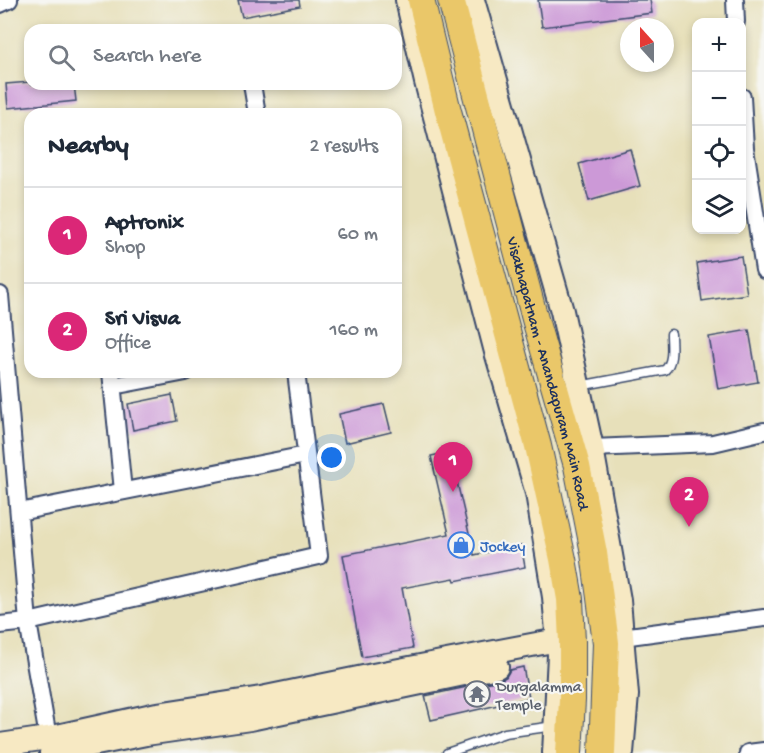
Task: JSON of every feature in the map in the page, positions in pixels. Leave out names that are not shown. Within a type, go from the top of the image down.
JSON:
[{"type":"main road","name":"Visakhapatnam - Anandapuram Main Road","points":[[421,0],[448,111],[538,446],[570,599],[565,648],[569,753]]},
{"type":"main road","name":"Visakhapatnam - Anandapuram Main Road","points":[[451,0],[535,319],[577,466],[594,553],[606,643],[602,753]]},
{"type":"street","points":[[0,4],[9,0]]},
{"type":"street","points":[[407,0],[490,329],[537,493],[565,648],[554,753]]},
{"type":"street","points":[[472,0],[562,311],[592,448],[614,570],[622,637],[627,695],[622,753]]},
{"type":"street","points":[[735,0],[736,18]]},
{"type":"street","points":[[253,90],[255,108]]},
{"type":"street","points":[[743,126],[764,270]]},
{"type":"street","points":[[0,295],[28,622],[50,748]]},
{"type":"street","points":[[0,625],[28,622],[319,556],[297,378]]},
{"type":"street","points":[[112,379],[123,492]]},
{"type":"street","points":[[592,448],[713,443],[764,431]]},
{"type":"street","points":[[19,512],[306,455]]},
{"type":"street","points":[[622,637],[764,618]]},
{"type":"street","points":[[0,745],[50,748],[250,719],[565,648]]},
{"type":"street","points":[[748,753],[764,751]]},
{"type":"lane","points":[[578,386],[665,370],[670,366],[672,357],[671,334]]},
{"type":"lane","points":[[447,753],[505,733],[556,726]]},
{"type":"building","points":[[238,0],[299,0],[300,6],[242,17]]},
{"type":"building","points":[[538,0],[650,0],[652,13],[542,27]]},
{"type":"building","points":[[24,82],[24,90],[75,90],[76,101],[8,108],[6,84]]},
{"type":"building","points":[[630,149],[640,186],[589,201],[579,164]]},
{"type":"building","points":[[741,256],[747,294],[702,301],[697,263]]},
{"type":"building","points":[[749,330],[758,382],[718,389],[709,337]]},
{"type":"building","points":[[172,395],[177,421],[133,430],[128,404]]},
{"type":"building","points":[[384,404],[391,432],[345,443],[339,414]]},
{"type":"building","points":[[450,452],[474,555],[521,545],[525,567],[455,581],[454,578],[402,588],[413,648],[362,657],[343,555],[449,534],[431,456]]},
{"type":"building","name":"Durgalamma Temple","points":[[523,667],[529,698],[431,720],[425,696],[500,680],[506,677],[510,670]]},
{"type":"place","name":"Aptronix","points":[[453,492]]},
{"type":"place","name":"Sri Visva","points":[[689,527]]},
{"type":"place","name":"Jockey","points":[[461,545]]},
{"type":"place","name":"Durgalamma Temple","points":[[477,694]]}]
